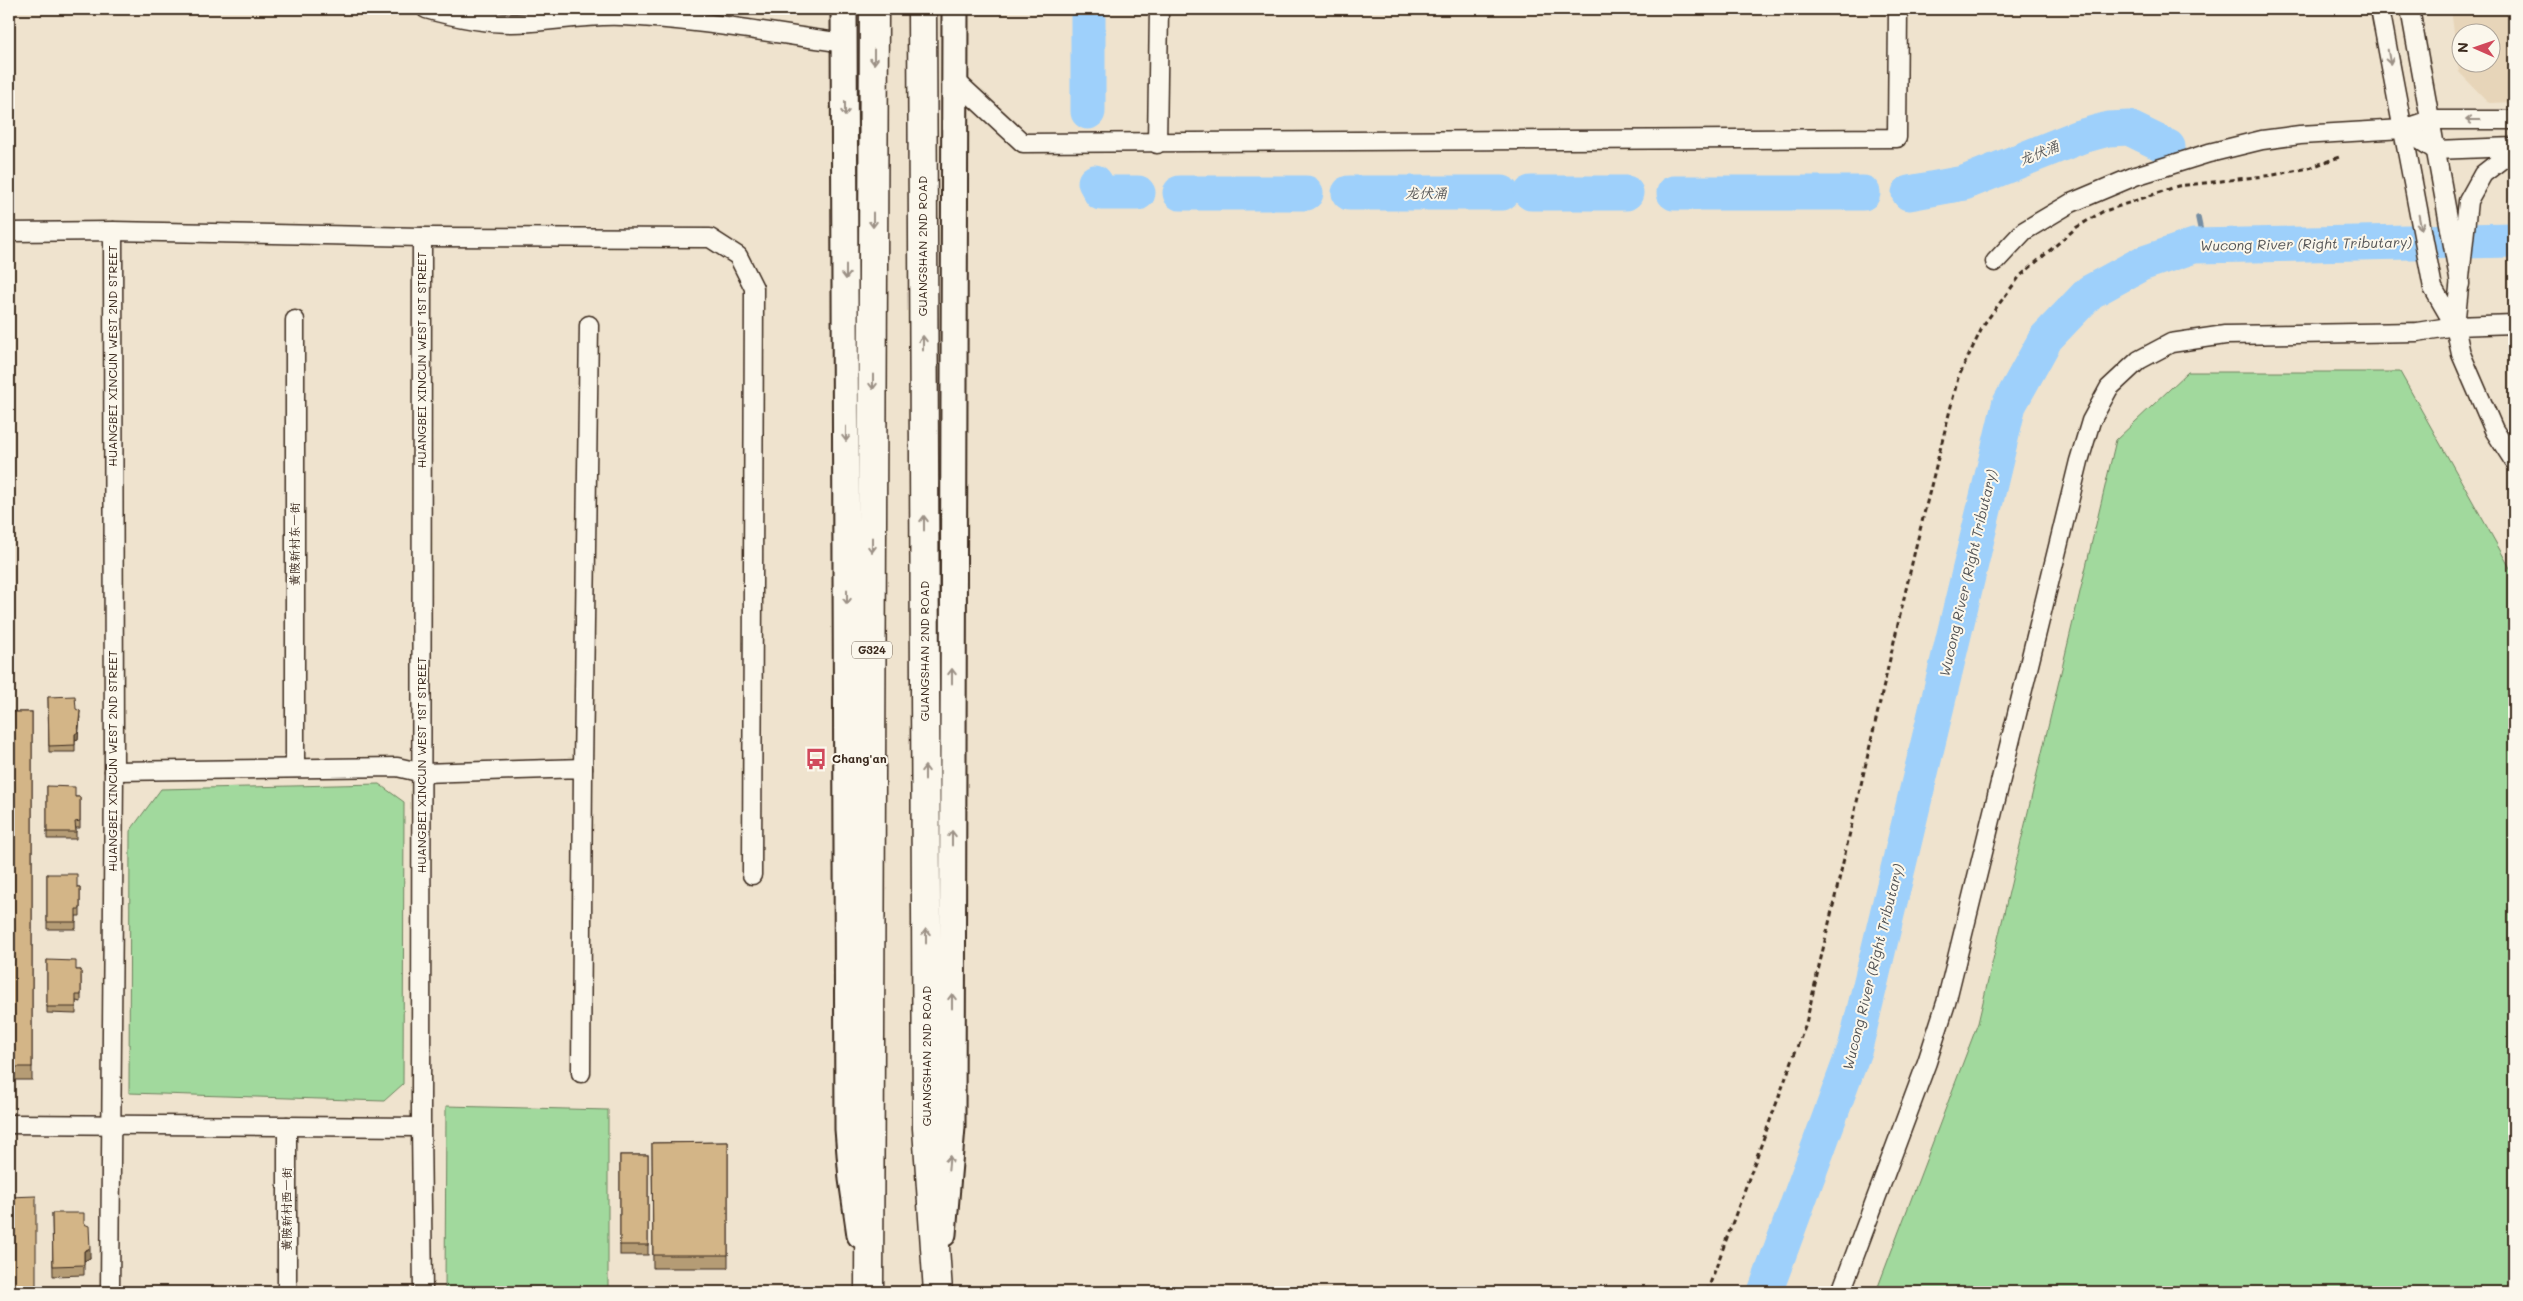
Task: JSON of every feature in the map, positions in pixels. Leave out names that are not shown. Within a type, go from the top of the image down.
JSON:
[{"type":"highway","name":"G324","points":[[869,1292],[874,9]]},
{"type":"highway","name":"GUANGSHAN 2ND ROAD","points":[[922,9],[927,1128],[938,1287]]},
{"type":"street","points":[[426,9],[470,20],[514,23],[597,16],[673,19],[845,43]]},
{"type":"street","points":[[844,9],[848,1129],[865,1292]]},
{"type":"street","points":[[938,1287],[952,1127],[955,9]]},
{"type":"street","points":[[1157,144],[1159,9]]},
{"type":"street","points":[[955,80],[1023,143],[1157,144],[1897,138],[1898,9]]},
{"type":"street","points":[[2380,9],[2434,288],[2455,326],[2461,354],[2494,430],[2514,461]]},
{"type":"street","points":[[2410,9],[2460,284]]},
{"type":"street","points":[[1995,262],[2024,231],[2071,203],[2135,176],[2209,153],[2262,140],[2300,135],[2403,129],[2431,120],[2514,120]]},
{"type":"street","points":[[2403,129],[2435,150],[2514,149]]},
{"type":"street","points":[[2455,326],[2468,201],[2483,174],[2514,149]]},
{"type":"street","points":[[9,232],[113,231],[422,237],[710,238],[738,256],[754,288],[752,875]]},
{"type":"street","name":"HUANGBEI XINCUN WEST 2ND STREET","points":[[110,1292],[114,771],[113,231]]},
{"type":"street","name":"HUANGBEI XINCUN WEST 1ST STREET","points":[[422,237],[423,773],[421,1127],[423,1292]]},
{"type":"street","name":"黄陂新村东一街","points":[[295,320],[295,768]]},
{"type":"street","points":[[1841,1292],[1927,1062],[1946,1003],[2079,461],[2091,421],[2109,388],[2139,360],[2171,344],[2225,335],[2417,332],[2455,326],[2514,324]]},
{"type":"street","points":[[581,1073],[588,325]]},
{"type":"street","points":[[114,771],[398,767],[423,773],[583,768]]},
{"type":"street","points":[[9,1124],[421,1127]]},
{"type":"street","name":"黄陂新村西一街","points":[[287,1126],[287,1292]]},
{"type":"path","points":[[1707,1292],[1806,1023],[1916,546],[1958,378],[1984,324],[2020,276],[2077,227],[2102,212],[2178,186],[2273,175],[2309,168],[2339,158]]},
{"type":"shaded area","points":[[2451,9],[2514,9],[2514,102],[2489,103],[2459,72],[2500,72],[2500,22],[2453,22]]},
{"type":"green space","points":[[2188,372],[2400,372],[2514,575],[2514,1292],[1876,1292],[1978,1023],[2116,440]]},
{"type":"green space","points":[[379,784],[404,802],[403,1084],[384,1101],[129,1093],[130,831],[161,789]]},
{"type":"green space","points":[[446,1106],[608,1110],[608,1292],[445,1292]]},
{"type":"building","points":[[75,696],[76,709],[80,711],[78,732],[75,734],[75,745],[49,746],[48,697]]},
{"type":"building","points":[[9,712],[32,712],[32,1067],[9,1067]]},
{"type":"building","points":[[47,786],[75,787],[75,797],[80,797],[80,821],[75,822],[76,832],[47,832]]},
{"type":"building","points":[[47,874],[77,874],[77,887],[80,887],[80,909],[76,909],[76,922],[47,922]]},
{"type":"building","points":[[47,960],[76,961],[76,970],[81,970],[81,995],[76,995],[76,1007],[47,1007]]},
{"type":"building","points":[[728,1142],[728,1255],[653,1255],[652,1143]]},
{"type":"building","points":[[620,1155],[648,1155],[648,1245],[620,1245]]},
{"type":"building","points":[[36,1196],[36,1292],[9,1292],[9,1197]]},
{"type":"building","points":[[52,1213],[84,1213],[84,1224],[89,1226],[90,1248],[84,1251],[84,1265],[53,1266]]},
{"type":"waterway","name":"龙伏涌","points":[[1088,9],[1088,112]]},
{"type":"waterway","name":"龙伏涌","points":[[1909,193],[1964,183],[2079,137],[2108,129],[2129,128],[2168,147]]},
{"type":"waterway","name":"龙伏涌","points":[[1095,182],[1101,193],[1138,193]]},
{"type":"waterway","name":"龙伏涌","points":[[1180,193],[1306,193]]},
{"type":"waterway","name":"龙伏涌","points":[[1349,193],[1502,193]]},
{"type":"waterway","name":"龙伏涌","points":[[1531,193],[1626,193]]},
{"type":"waterway","name":"龙伏涌","points":[[1674,193],[1863,193]]},
{"type":"waterway","points":[[2198,218],[2204,246]]},
{"type":"waterway","name":"Wucong River (Right Tributary)","points":[[1765,1292],[1855,1048],[2009,405],[2046,338],[2090,292],[2141,264],[2194,246],[2514,240]]},
{"type":"place","name":"Chang'an","points":[[816,759]]}]
